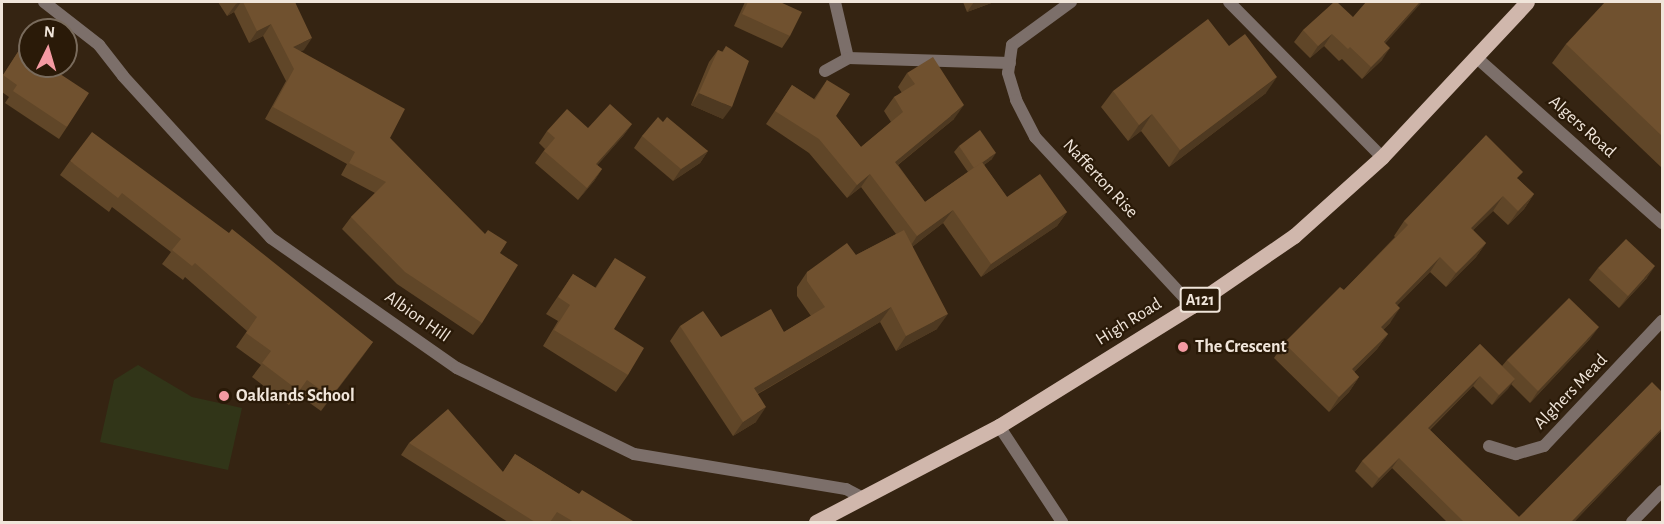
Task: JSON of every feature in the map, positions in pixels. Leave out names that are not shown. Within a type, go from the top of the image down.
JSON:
[{"type":"main road","name":"High Road","points":[[816,522],[999,426],[1192,306],[1294,236],[1382,157],[1478,58],[1527,2]]},
{"type":"street","name":"Albion Hill","points":[[44,2],[99,45],[123,76],[272,238],[458,368],[634,454],[846,489],[863,498]]},
{"type":"street","points":[[835,2],[848,58]]},
{"type":"street","points":[[825,71],[848,58],[1010,63],[1012,45],[1071,2]]},
{"type":"street","points":[[1229,2],[1382,157]]},
{"type":"street","name":"Algers Road","points":[[1478,58],[1662,223]]},
{"type":"street","name":"Nafferton Rise","points":[[1010,63],[1008,73],[1016,100],[1035,137],[1192,306]]},
{"type":"street","name":"Alghers Mead","points":[[1490,446],[1516,454],[1544,446],[1662,321]]},
{"type":"street","points":[[999,426],[1062,522]]},
{"type":"street","points":[[1632,522],[1662,491]]},
{"type":"green space","points":[[138,365],[192,397],[242,408],[228,470],[100,442],[114,380]]},
{"type":"building","points":[[243,2],[295,2],[312,38],[293,47],[405,109],[390,138],[485,234],[488,230],[507,242],[500,253],[518,265],[482,323],[405,272],[351,217],[386,182],[349,163],[355,152],[273,107],[294,69],[271,24],[257,31]]},
{"type":"building","points":[[748,2],[780,2],[802,12],[790,36],[742,14]]},
{"type":"building","points":[[1334,2],[1337,2],[1353,17],[1366,2],[1420,2],[1384,42],[1390,48],[1371,67],[1332,34],[1318,46],[1303,30]]},
{"type":"building","points":[[1605,2],[1662,2],[1662,136],[1566,44]]},
{"type":"building","points":[[1208,19],[1229,46],[1245,34],[1277,77],[1180,150],[1152,114],[1139,125],[1113,91]]},
{"type":"building","points":[[726,46],[749,61],[732,107],[699,93],[718,50],[723,52]]},
{"type":"building","points":[[18,52],[18,78],[66,78],[89,93],[67,127],[13,91],[17,85],[3,75]]},
{"type":"building","points":[[933,57],[964,105],[895,162],[925,202],[982,162],[1007,197],[1040,174],[1067,212],[991,264],[953,210],[917,236],[870,174],[857,185],[819,139],[775,111],[792,85],[815,100],[827,80],[850,94],[836,116],[861,147],[903,112],[894,97],[915,84],[907,73]]},
{"type":"building","points":[[610,104],[632,124],[596,164],[602,169],[587,188],[544,151],[555,138],[547,131],[567,109],[588,128]]},
{"type":"building","points":[[658,117],[663,122],[667,117],[708,151],[681,169],[642,136]]},
{"type":"building","points":[[980,130],[996,153],[974,168],[959,146]]},
{"type":"building","points":[[92,132],[229,233],[232,229],[373,342],[331,397],[307,380],[299,391],[262,363],[271,351],[246,333],[257,317],[195,263],[192,266],[172,250],[181,239],[122,193],[118,198],[70,161]]},
{"type":"building","points":[[1486,135],[1523,172],[1517,178],[1534,194],[1518,211],[1503,196],[1471,228],[1486,243],[1456,273],[1440,257],[1395,303],[1400,308],[1381,327],[1388,334],[1352,369],[1359,377],[1339,397],[1284,343],[1340,287],[1344,290],[1408,225],[1404,221]]},
{"type":"building","points":[[904,230],[948,314],[906,336],[891,307],[754,388],[766,407],[743,422],[680,326],[703,311],[721,337],[771,309],[784,332],[825,307],[807,281],[807,272],[847,243],[856,255]]},
{"type":"building","points":[[1626,239],[1655,266],[1628,296],[1598,268]]},
{"type":"building","points":[[615,258],[646,277],[614,329],[644,348],[628,375],[554,330],[570,305],[558,297],[573,274],[596,288]]},
{"type":"building","points":[[1569,298],[1599,327],[1538,391],[1507,360]]},
{"type":"building","points":[[1480,344],[1515,379],[1499,395],[1480,376],[1428,428],[1519,517],[1652,382],[1662,392],[1662,428],[1571,522],[1464,522],[1399,458],[1379,478],[1362,461]]},
{"type":"building","points":[[448,409],[503,472],[515,454],[579,494],[582,490],[633,521],[574,522],[557,512],[550,522],[535,522],[409,443]]},
{"type":"place","name":"The Crescent","points":[[1183,347]]},
{"type":"place","name":"Oaklands School","points":[[224,396]]}]
